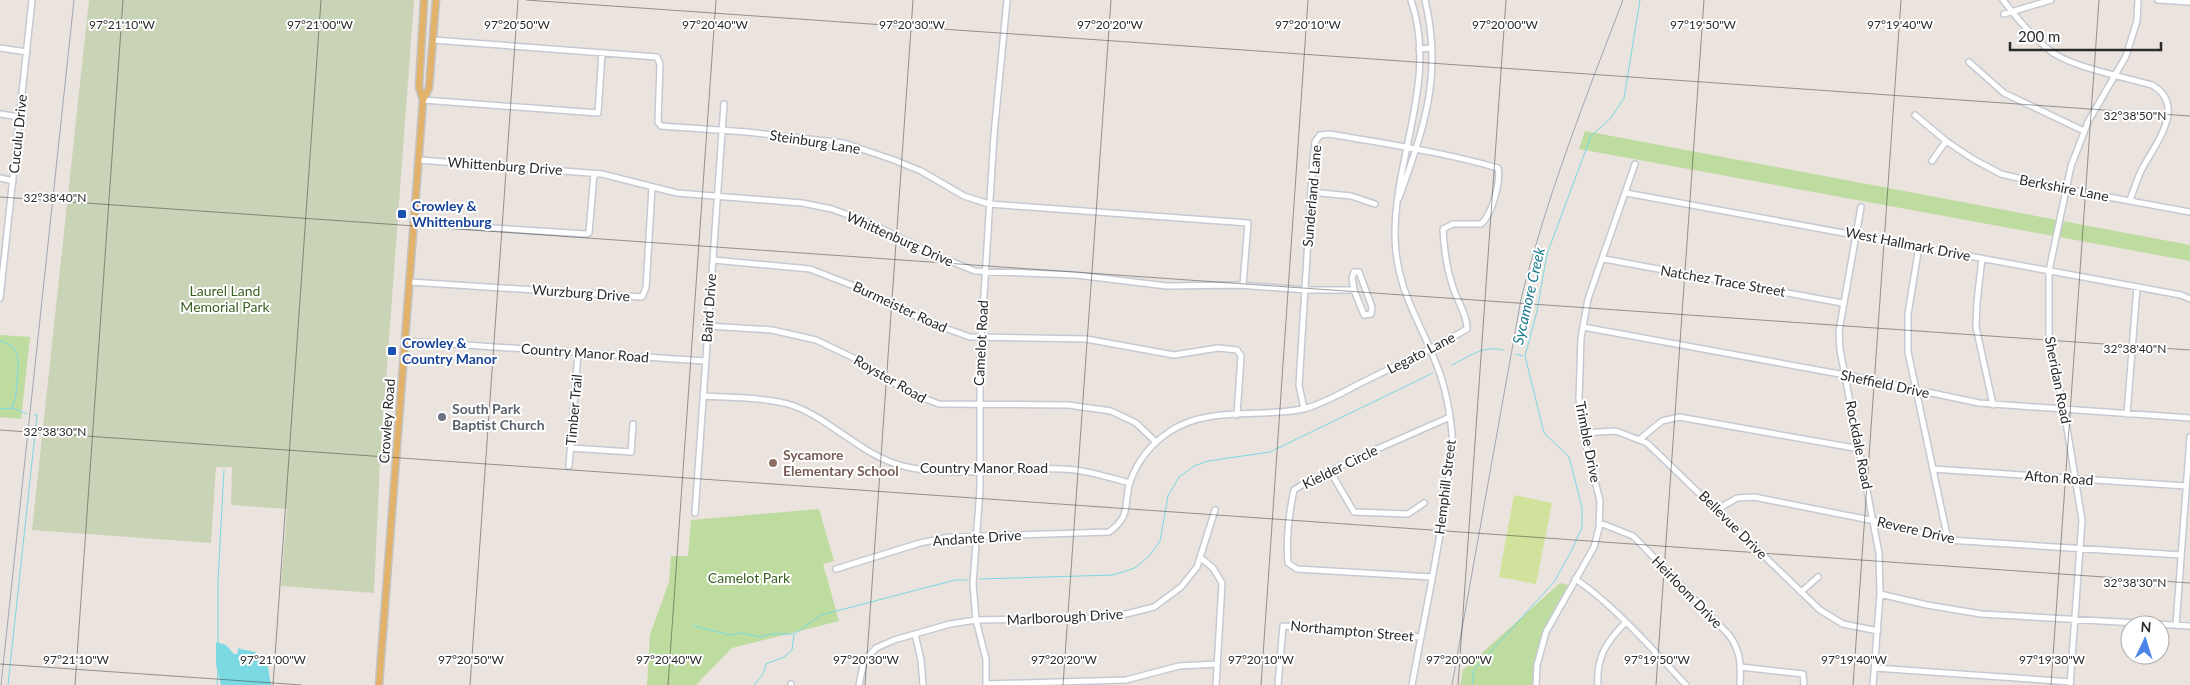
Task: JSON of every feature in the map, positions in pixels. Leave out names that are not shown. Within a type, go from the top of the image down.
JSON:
[{"type":"main road","name":"Crowley Road","points":[[379,685],[415,223],[423,100],[419,88],[424,0]]},
{"type":"main road","name":"Crowley Road","points":[[423,100],[429,88],[436,0]]},
{"type":"main road","points":[[422,20],[433,40]]},
{"type":"street","name":"Cuculu Drive","points":[[0,298],[32,0]]},
{"type":"street","name":"Camelot Road","points":[[986,684],[986,659],[976,620],[973,584],[980,471],[981,337],[1001,39],[1006,0]]},
{"type":"street","name":"Hemphill Street","points":[[1411,0],[1419,49],[1417,101],[1408,148],[1400,176],[1395,235],[1398,267],[1408,305],[1440,376],[1450,417],[1452,456],[1412,685]]},
{"type":"street","name":"Hemphill Street","points":[[1397,206],[1417,150],[1432,87],[1432,28],[1425,0]]},
{"type":"street","points":[[2003,0],[2027,30],[2054,53],[2071,61],[2158,89],[2166,100],[2168,110],[2161,139],[2142,169],[2130,200]]},
{"type":"street","points":[[2004,14],[2051,0]]},
{"type":"street","name":"Sheridan Road","points":[[2070,683],[2082,520],[2064,410],[2049,343],[2049,271],[2065,189],[2084,131],[2116,74],[2133,37],[2137,20],[2138,0]]},
{"type":"street","points":[[2158,0],[2190,2]]},
{"type":"street","name":"Steinburg Lane","points":[[433,40],[602,52],[658,59],[658,122],[661,126],[844,143],[894,160],[964,196],[990,204],[1248,223],[1243,286]]},
{"type":"street","points":[[0,48],[26,52]]},
{"type":"street","points":[[1419,49],[1432,48]]},
{"type":"street","points":[[423,100],[600,112],[602,52]]},
{"type":"street","points":[[1968,62],[2004,93],[2084,131]]},
{"type":"street","name":"Baird Drive","points":[[695,513],[724,104]]},
{"type":"street","points":[[0,114],[20,118]]},
{"type":"street","name":"Berkshire Lane","points":[[1915,115],[1946,141],[2001,174],[2065,189],[2190,212]]},
{"type":"street","name":"Sunderland Lane","points":[[1304,409],[1299,385],[1315,142],[1320,135],[1330,134],[1408,148],[1470,160],[1498,168]]},
{"type":"street","points":[[1932,162],[1946,141]]},
{"type":"street","name":"Whittenburg Drive","points":[[419,160],[613,176],[652,188],[678,193],[802,203],[832,209],[877,226],[965,268],[986,272],[1084,275],[1167,286],[1243,286],[1306,290],[1354,290]]},
{"type":"street","name":"Trimble Drive","points":[[1536,685],[1537,665],[1546,632],[1574,579],[1594,547],[1600,523],[1600,501],[1583,433],[1579,399],[1583,327],[1588,299],[1604,259],[1635,164]]},
{"type":"street","name":"Legato Lane","points":[[1119,524],[1126,515],[1130,483],[1141,459],[1170,430],[1185,423],[1237,415],[1304,409],[1332,398],[1467,329],[1467,321],[1452,286],[1444,251],[1443,229],[1453,224],[1481,224],[1488,218],[1500,178],[1498,168]]},
{"type":"street","points":[[415,223],[586,234],[589,233],[594,174]]},
{"type":"street","points":[[0,178],[13,180]]},
{"type":"street","name":"Wurzburg Drive","points":[[410,282],[642,297],[646,288],[652,188]]},
{"type":"street","points":[[1311,192],[1351,196],[1375,204]]},
{"type":"street","name":"West Hallmark Drive","points":[[1626,194],[1919,246],[2181,295],[2190,299]]},
{"type":"street","name":"Rockdale Road","points":[[1861,207],[1842,303],[1839,331],[1845,375],[1875,521],[1879,553],[1880,594],[1874,685]]},
{"type":"street","points":[[1919,246],[1908,314],[1907,335],[1916,391],[1948,540]]},
{"type":"street","points":[[1982,258],[1976,302],[1976,328],[1993,405]]},
{"type":"street","name":"Natchez Trace Street","points":[[1604,259],[1842,303]]},
{"type":"street","name":"Burmeister Road","points":[[713,260],[810,269],[859,288],[928,322],[956,333],[981,337],[1086,339],[1174,355],[1218,348],[1237,350],[1241,356],[1237,415]]},
{"type":"street","points":[[1354,272],[1359,272],[1372,307],[1371,314],[1364,315],[1354,290],[1352,278],[1354,272]]},
{"type":"street","points":[[2127,414],[2137,287]]},
{"type":"street","name":"Royster Road","points":[[708,326],[772,330],[804,336],[843,352],[919,398],[939,404],[979,406],[1068,405],[1111,411],[1136,423],[1156,442]]},
{"type":"street","name":"Sheffield Drive","points":[[1583,327],[1845,375],[1916,391],[1993,405],[2190,418]]},
{"type":"street","name":"Country Manor Road","points":[[406,341],[706,361]]},
{"type":"street","name":"Timber Trail","points":[[569,466],[578,353]]},
{"type":"street","name":"Country Manor Road","points":[[703,396],[793,406],[866,450],[890,462],[908,467],[980,471],[1072,470],[1130,483]]},
{"type":"street","name":"Kielder Circle","points":[[1432,577],[1297,569],[1288,563],[1287,552],[1294,490],[1330,471],[1450,417]]},
{"type":"street","points":[[1640,440],[1662,420],[1678,417],[1860,449]]},
{"type":"street","points":[[571,448],[631,452],[633,424]]},
{"type":"street","name":"Bellevue Drive","points":[[1583,433],[1616,431],[1640,440],[1656,450],[1801,592],[1835,621],[1852,627],[1878,632]]},
{"type":"street","points":[[2176,625],[2190,437]]},
{"type":"street","name":"Afton Road","points":[[1933,469],[2186,486]]},
{"type":"street","points":[[1330,471],[1354,512],[1408,514],[1424,503]]},
{"type":"street","name":"Revere Drive","points":[[1716,510],[1737,498],[1754,497],[1875,521],[1948,540],[2181,556]]},
{"type":"street","name":"Marlborough Drive","points":[[859,685],[862,666],[872,652],[886,643],[950,624],[976,620],[1110,618],[1146,610],[1163,601],[1181,587],[1201,558],[1214,510]]},
{"type":"street","name":"Heirloom Drive","points":[[1600,523],[1628,533],[1640,543],[1729,635],[1738,650],[1741,667],[1740,685]]},
{"type":"street","name":"Andante Drive","points":[[836,569],[920,543],[949,537],[1103,533],[1119,524]]},
{"type":"street","points":[[1201,558],[1213,568],[1222,583],[1216,685]]},
{"type":"street","points":[[1801,592],[1818,577]]},
{"type":"street","points":[[1574,579],[1592,592],[1686,685]]},
{"type":"street","points":[[1880,594],[1927,605],[1982,614],[2190,626]]},
{"type":"street","points":[[1598,685],[1598,666],[1605,646],[1624,623]]},
{"type":"street","name":"Northampton Street","points":[[1278,685],[1283,626],[1421,637]]},
{"type":"street","points":[[915,634],[921,660],[923,685]]},
{"type":"street","points":[[986,684],[1126,680],[1179,666],[1217,664]]},
{"type":"street","points":[[1741,667],[1803,674],[1804,685]]},
{"type":"street","points":[[1875,668],[2070,683]]},
{"type":"green space","name":"Laurel Land Memorial Park","points":[[89,0],[414,0],[380,461],[374,593],[281,586],[287,509],[231,505],[232,467],[216,467],[211,543],[32,530]]},
{"type":"green space","points":[[1585,131],[2190,245],[2190,261],[1579,149]]},
{"type":"green space","points":[[0,335],[30,337],[21,419],[0,417]]},
{"type":"green space","points":[[1514,495],[1552,503],[1536,584],[1499,577]]},
{"type":"green space","name":"Camelot Park","points":[[819,509],[834,561],[823,564],[839,621],[732,648],[696,685],[647,685],[650,635],[669,582],[671,556],[688,556],[691,520]]},
{"type":"green space","points":[[1560,583],[1568,585],[1548,621],[1539,644],[1534,670],[1534,685],[1460,685],[1463,670]]},
{"type":"water","points":[[216,642],[226,645],[234,654],[237,654],[239,647],[240,649],[256,652],[268,667],[271,685],[221,685],[216,665]]},
{"type":"waterway","name":"Sycamore Creek","points":[[1472,685],[1474,670],[1554,582],[1571,552],[1582,527],[1582,507],[1569,457],[1544,433],[1525,356],[1537,311],[1547,254],[1591,136],[1611,118],[1624,98],[1640,0]]},
{"type":"waterway","points":[[0,341],[12,347],[18,356],[16,391],[12,408]]},
{"type":"waterway","points":[[1452,365],[1483,350],[1503,350]]},
{"type":"waterway","points":[[1516,354],[1523,356]]},
{"type":"waterway","points":[[980,579],[1113,575],[1135,568],[1150,555],[1160,541],[1168,496],[1179,477],[1194,466],[1208,461],[1270,452],[1433,373]]},
{"type":"waterway","points":[[0,409],[12,408],[27,414]]},
{"type":"waterway","points":[[8,685],[37,415],[34,415]]},
{"type":"waterway","points":[[218,644],[218,580],[224,470]]},
{"type":"waterway","points":[[754,685],[763,674],[766,664],[784,657],[792,650],[794,634],[821,615],[955,580],[967,580]]},
{"type":"waterway","points":[[694,626],[730,635],[742,633],[759,637],[772,634],[793,634]]},
{"type":"waterway","points":[[217,685],[218,670]]},
{"type":"railway","points":[[1,685],[74,0]]},
{"type":"railway","points":[[1452,685],[1521,299],[1555,185],[1623,0]]},
{"type":"place","name":"Crowley & Whittenburg","points":[[402,214]]},
{"type":"place","name":"Crowley & Country Manor","points":[[392,351]]},
{"type":"place","name":"South Park Baptist Church","points":[[442,417]]},
{"type":"place","name":"Sycamore Elementary School","points":[[773,463]]}]
